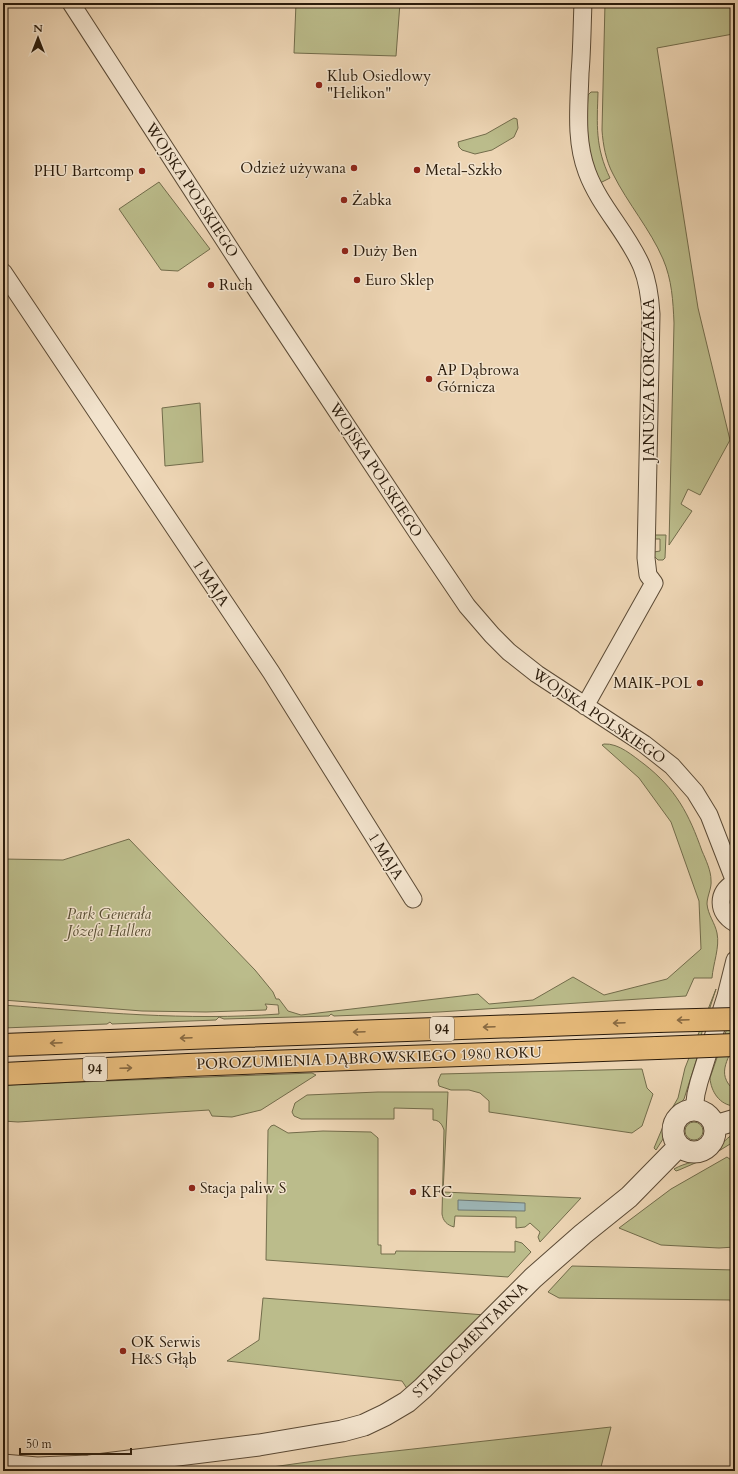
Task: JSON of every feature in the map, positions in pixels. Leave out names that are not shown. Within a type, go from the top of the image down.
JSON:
[{"type":"main road","name":"POROZUMIENIA DĄBROWSKIEGO 1980 ROKU","points":[[10,1044],[735,1019]]},
{"type":"main road","name":"POROZUMIENIA DĄBROWSKIEGO 1980 ROKU","points":[[3,1074],[188,1065],[735,1045]]},
{"type":"street","name":"WOJSKA POLSKIEGO","points":[[71,3],[246,273],[467,606],[509,652],[536,674],[649,747],[681,776],[695,792],[709,815],[735,882]]},
{"type":"street","name":"JANUSZA KORCZAKA","points":[[583,3],[578,125],[580,152],[594,187],[639,260],[649,287],[652,314],[646,558],[648,575],[654,583],[585,706]]},
{"type":"street","name":"1 MAJA","points":[[3,272],[271,672],[412,900]]},
{"type":"street","points":[[735,882],[724,892],[721,899],[721,906],[724,914],[735,923]]},
{"type":"street","points":[[694,1110],[697,1088],[726,996],[735,960]]},
{"type":"street","points":[[694,1110],[705,1113],[709,1116],[715,1126],[714,1138],[707,1148],[696,1152],[690,1152],[679,1146],[673,1131],[676,1120],[684,1113],[694,1110]]},
{"type":"street","points":[[715,1126],[735,1120]]},
{"type":"street","name":"STAROCMENTARNA","points":[[3,1465],[37,1468],[89,1466],[292,1440],[342,1431],[364,1425],[386,1415],[407,1402],[424,1388],[533,1278],[583,1234],[629,1197],[679,1146]]},
{"type":"green space","points":[[296,3],[400,3],[396,56],[294,53]]},
{"type":"green space","points":[[605,3],[735,3],[735,26],[733,34],[657,48],[698,308],[730,440],[700,495],[688,489],[681,504],[692,511],[669,545],[674,323],[672,299],[666,267],[658,248],[619,185],[608,164],[605,153],[602,130]]},
{"type":"green space","points":[[591,92],[598,92],[597,126],[599,146],[610,178],[600,183],[592,160],[587,129],[588,95]]},
{"type":"green space","points":[[514,118],[517,119],[518,128],[514,137],[492,150],[475,154],[462,150],[459,147],[458,142],[486,134]]},
{"type":"green space","points":[[159,182],[210,249],[178,271],[161,270],[119,209]]},
{"type":"green space","points":[[200,403],[203,462],[165,466],[162,408]]},
{"type":"green space","points":[[654,535],[666,535],[665,558],[663,560],[658,560],[654,556],[654,552],[660,551],[660,539],[655,539]]},
{"type":"green space","name":"Park Generała Józefa Hallera","points":[[610,744],[626,751],[655,773],[665,783],[680,803],[692,825],[708,866],[711,883],[707,904],[717,933],[717,950],[712,978],[694,978],[686,996],[439,1012],[334,1016],[331,1014],[329,1016],[224,1019],[219,1017],[216,1020],[112,1024],[110,1022],[107,1024],[3,1028],[3,1005],[141,1015],[210,1017],[279,1014],[278,1005],[265,1004],[267,1007],[266,1010],[206,1012],[142,1011],[3,1000],[3,859],[63,860],[129,839],[255,970],[273,992],[276,999],[279,999],[288,1011],[301,1015],[478,994],[489,1004],[533,1000],[573,977],[604,995],[667,979],[701,949],[699,901],[671,822],[639,778],[602,745]]},
{"type":"green space","points":[[716,989],[702,1032],[697,1058],[684,1099],[669,1117],[663,1139],[656,1150],[654,1148],[667,1117],[678,1098],[685,1068]]},
{"type":"green space","points":[[735,1005],[735,1037],[725,1071],[725,1078],[735,1091],[734,1106],[724,1103],[717,1097],[712,1088],[710,1078]]},
{"type":"green space","points":[[642,1069],[647,1088],[653,1094],[642,1126],[632,1133],[489,1112],[489,1101],[480,1093],[469,1090],[451,1090],[439,1086],[438,1081],[441,1074]]},
{"type":"green space","points":[[312,1073],[316,1075],[261,1110],[232,1117],[212,1116],[209,1110],[18,1122],[3,1121],[3,1085]]},
{"type":"green space","points":[[378,1092],[448,1092],[443,1192],[581,1198],[540,1242],[538,1237],[540,1232],[530,1223],[525,1227],[516,1228],[516,1217],[455,1216],[454,1227],[449,1225],[443,1219],[442,1214],[444,1130],[440,1123],[433,1120],[433,1109],[394,1108],[394,1119],[301,1119],[294,1116],[292,1112],[295,1103],[307,1095]]},
{"type":"green space","points":[[694,1122],[700,1125],[703,1131],[700,1137],[694,1140],[688,1137],[685,1131],[688,1125]]},
{"type":"green space","points":[[274,1125],[288,1133],[323,1131],[371,1132],[378,1138],[378,1245],[381,1245],[381,1254],[395,1254],[396,1251],[515,1252],[515,1241],[522,1243],[531,1252],[508,1277],[266,1260],[268,1130]]},
{"type":"green space","points":[[735,1133],[735,1141],[709,1157],[679,1170],[676,1171],[674,1169],[708,1157]]},
{"type":"green space","points":[[727,1157],[735,1163],[735,1247],[719,1248],[661,1245],[619,1228],[671,1189]]},
{"type":"green space","points":[[572,1266],[735,1270],[735,1324],[730,1300],[559,1298],[548,1292]]},
{"type":"green space","points":[[263,1298],[485,1315],[408,1390],[402,1381],[227,1361],[259,1340]]},
{"type":"green space","points":[[611,1427],[600,1471],[244,1471],[350,1456]]},
{"type":"water","points":[[458,1200],[525,1203],[525,1211],[458,1210]]},
{"type":"place","name":"Klub Osiedlowy \"Helikon\"","points":[[319,85]]},
{"type":"place","name":"Odzież używana","points":[[354,168]]},
{"type":"place","name":"Metal-Szkło","points":[[417,170]]},
{"type":"place","name":"PHU Bartcomp","points":[[142,171]]},
{"type":"place","name":"Żabka","points":[[344,200]]},
{"type":"place","name":"Duży Ben","points":[[345,251]]},
{"type":"place","name":"Euro Sklep","points":[[357,280]]},
{"type":"place","name":"Ruch","points":[[211,285]]},
{"type":"place","name":"AP Dąbrowa Górnicza","points":[[429,379]]},
{"type":"place","name":"MAIK-POL","points":[[700,683]]},
{"type":"place","name":"Stacja paliw S","points":[[192,1188]]},
{"type":"place","name":"KFC","points":[[413,1192]]},
{"type":"place","name":"OK Serwis H&S Głąb","points":[[123,1351]]}]
